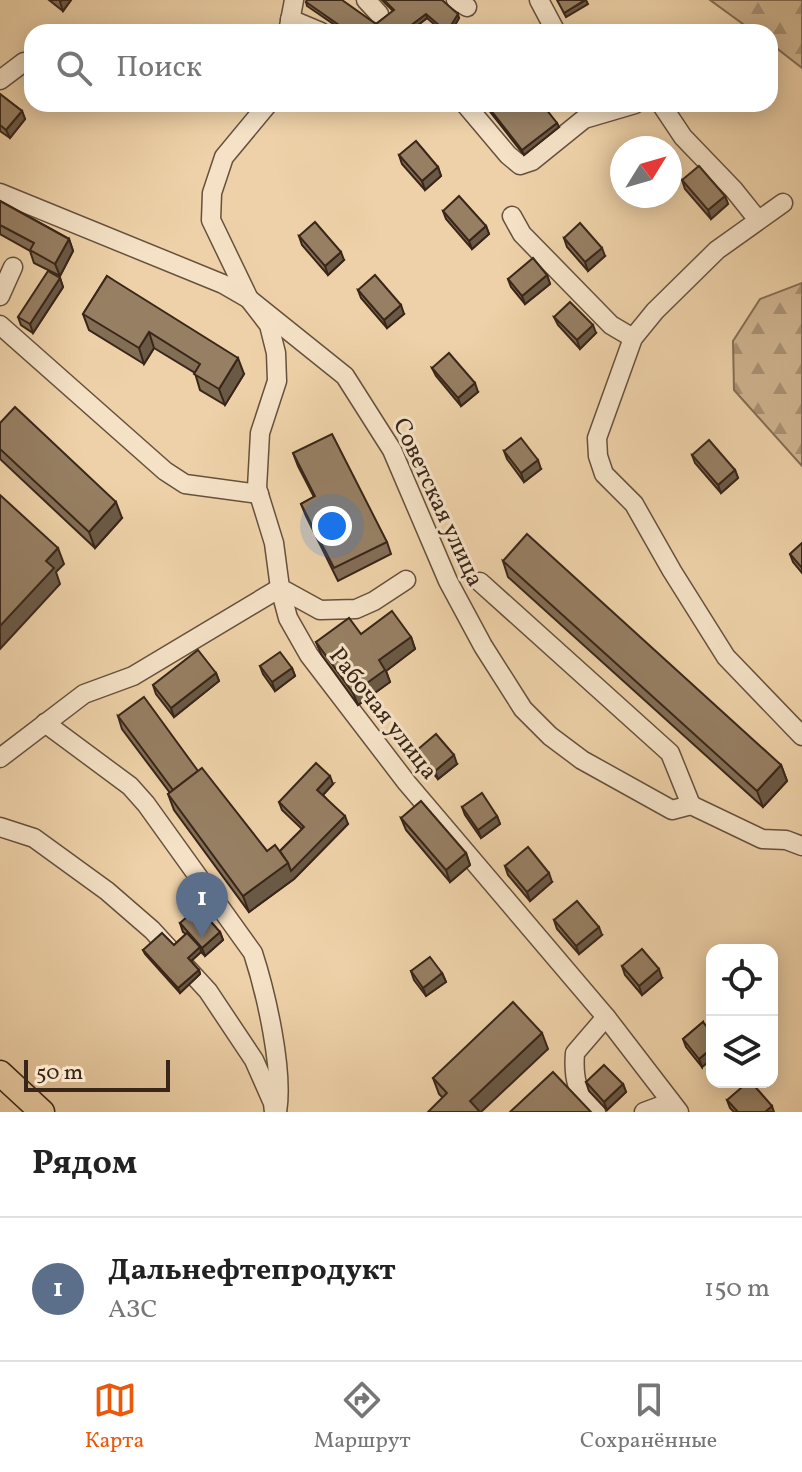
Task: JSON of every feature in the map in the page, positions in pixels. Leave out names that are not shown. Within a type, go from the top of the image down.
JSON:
[{"type":"main road","points":[[0,1073],[42,1112]]},
{"type":"street","points":[[366,0],[379,14]]},
{"type":"street","points":[[539,0],[552,24]]},
{"type":"street","points":[[0,80],[24,62]]},
{"type":"street","name":"Рабочая улица","points":[[261,112],[224,157],[212,193],[211,220],[249,299],[269,325],[276,353],[277,381],[260,433],[259,494],[274,543],[288,618],[309,655],[407,783],[606,1017],[675,1107]]},
{"type":"street","points":[[472,112],[520,165],[532,161],[584,119],[608,112]]},
{"type":"street","points":[[666,112],[683,137],[758,220]]},
{"type":"street","name":"Советская улица","points":[[0,193],[223,284],[249,299],[345,376],[392,450],[448,581],[483,646],[523,709],[550,736],[582,760],[672,810],[691,805]]},
{"type":"street","points":[[783,203],[717,250],[633,338],[597,438],[598,456],[604,474],[634,504],[726,657],[802,736]]},
{"type":"street","points":[[512,216],[522,234],[611,325],[633,338]]},
{"type":"street","points":[[0,296],[13,267]]},
{"type":"street","points":[[0,325],[165,471],[185,484],[259,494]]},
{"type":"street","points":[[0,758],[84,694],[133,676],[280,588],[320,610],[356,609],[406,580]]},
{"type":"street","points":[[480,582],[670,753],[691,805],[762,839],[801,843]]},
{"type":"street","points":[[45,723],[130,786],[253,953],[261,978],[281,1090],[275,1112]]},
{"type":"street","points":[[0,827],[34,838],[107,891],[152,930],[208,991],[254,1060],[275,1112]]},
{"type":"street","points":[[596,1112],[583,1101],[575,1081],[575,1053],[606,1017]]},
{"type":"street","points":[[644,1112],[675,1107]]},
{"type":"green space","points":[[710,0],[802,0],[802,68],[778,49],[778,24],[743,24]]},
{"type":"green space","points":[[802,283],[802,466],[734,390],[733,341],[760,299]]},
{"type":"building","points":[[342,0],[376,24],[338,24],[306,2]]},
{"type":"building","points":[[384,0],[442,0],[458,14],[452,24],[438,24],[426,14],[413,24],[376,24],[394,10]]},
{"type":"building","points":[[557,0],[585,0],[564,13]]},
{"type":"building","points":[[0,94],[22,111],[6,130],[0,125]]},
{"type":"building","points":[[492,112],[548,112],[557,123],[522,150]]},
{"type":"building","points":[[416,141],[438,167],[422,181],[399,155]]},
{"type":"building","points":[[699,166],[725,196],[708,210],[682,180]]},
{"type":"building","points":[[459,196],[486,226],[469,241],[443,211]]},
{"type":"building","points":[[0,201],[69,239],[55,264],[30,250],[34,243],[0,225]]},
{"type":"building","points":[[315,222],[341,252],[325,266],[299,236]]},
{"type":"building","points":[[580,223],[602,248],[585,262],[564,238]]},
{"type":"building","points":[[533,258],[547,275],[522,296],[508,279]]},
{"type":"building","points":[[48,271],[60,278],[30,324],[18,317]]},
{"type":"building","points":[[375,275],[401,305],[384,320],[358,290]]},
{"type":"building","points":[[107,276],[238,358],[219,389],[194,374],[200,364],[149,332],[139,348],[83,314]]},
{"type":"building","points":[[570,302],[593,325],[577,340],[554,317]]},
{"type":"building","points":[[449,353],[475,383],[458,398],[432,368]]},
{"type":"building","points":[[15,407],[116,502],[89,532],[0,449],[0,423]]},
{"type":"building","points":[[332,434],[387,542],[334,568],[301,504],[315,496],[293,453]]},
{"type":"building","points":[[521,438],[538,460],[521,473],[504,451]]},
{"type":"building","points":[[709,440],[735,470],[718,485],[692,455]]},
{"type":"building","points":[[0,495],[58,548],[46,561],[54,568],[0,626]]},
{"type":"building","points":[[527,534],[781,765],[757,791],[503,561]]},
{"type":"building","points":[[802,543],[802,568],[790,554]]},
{"type":"building","points":[[392,611],[411,637],[379,660],[385,670],[353,693],[316,642],[349,618],[361,634]]},
{"type":"building","points":[[198,650],[216,673],[171,708],[153,685]]},
{"type":"building","points":[[280,652],[292,668],[272,682],[260,666]]},
{"type":"building","points":[[144,697],[198,771],[173,790],[118,716]]},
{"type":"building","points":[[436,734],[454,755],[435,771],[417,750]]},
{"type":"building","points":[[316,763],[330,776],[317,790],[345,816],[291,871],[280,851],[304,827],[279,802]]},
{"type":"building","points":[[202,768],[267,851],[275,845],[288,863],[243,896],[168,794]]},
{"type":"building","points":[[482,793],[497,816],[478,830],[462,807]]},
{"type":"building","points":[[421,801],[466,853],[446,870],[401,818]]},
{"type":"building","points":[[528,847],[549,873],[527,892],[505,866]]},
{"type":"building","points":[[577,901],[599,927],[576,946],[554,920]]},
{"type":"building","points":[[198,907],[220,932],[202,948],[180,923]]},
{"type":"building","points":[[162,933],[174,945],[187,933],[200,947],[188,958],[199,970],[178,988],[143,950]]},
{"type":"building","points":[[642,949],[659,969],[639,986],[622,966]]},
{"type":"building","points":[[430,957],[442,973],[423,988],[411,971]]},
{"type":"building","points":[[513,1002],[542,1033],[470,1101],[480,1112],[428,1112],[447,1093],[433,1078]]},
{"type":"building","points":[[703,1022],[706,1026],[706,1053],[699,1059],[683,1039]]},
{"type":"building","points":[[604,1065],[623,1084],[604,1102],[586,1082]]},
{"type":"building","points":[[553,1072],[591,1112],[510,1112]]},
{"type":"building","points":[[741,1088],[756,1088],[772,1106],[765,1112],[738,1112],[727,1100]]},
{"type":"place","name":"Дальнефтепродукт","points":[[202,938]]}]
